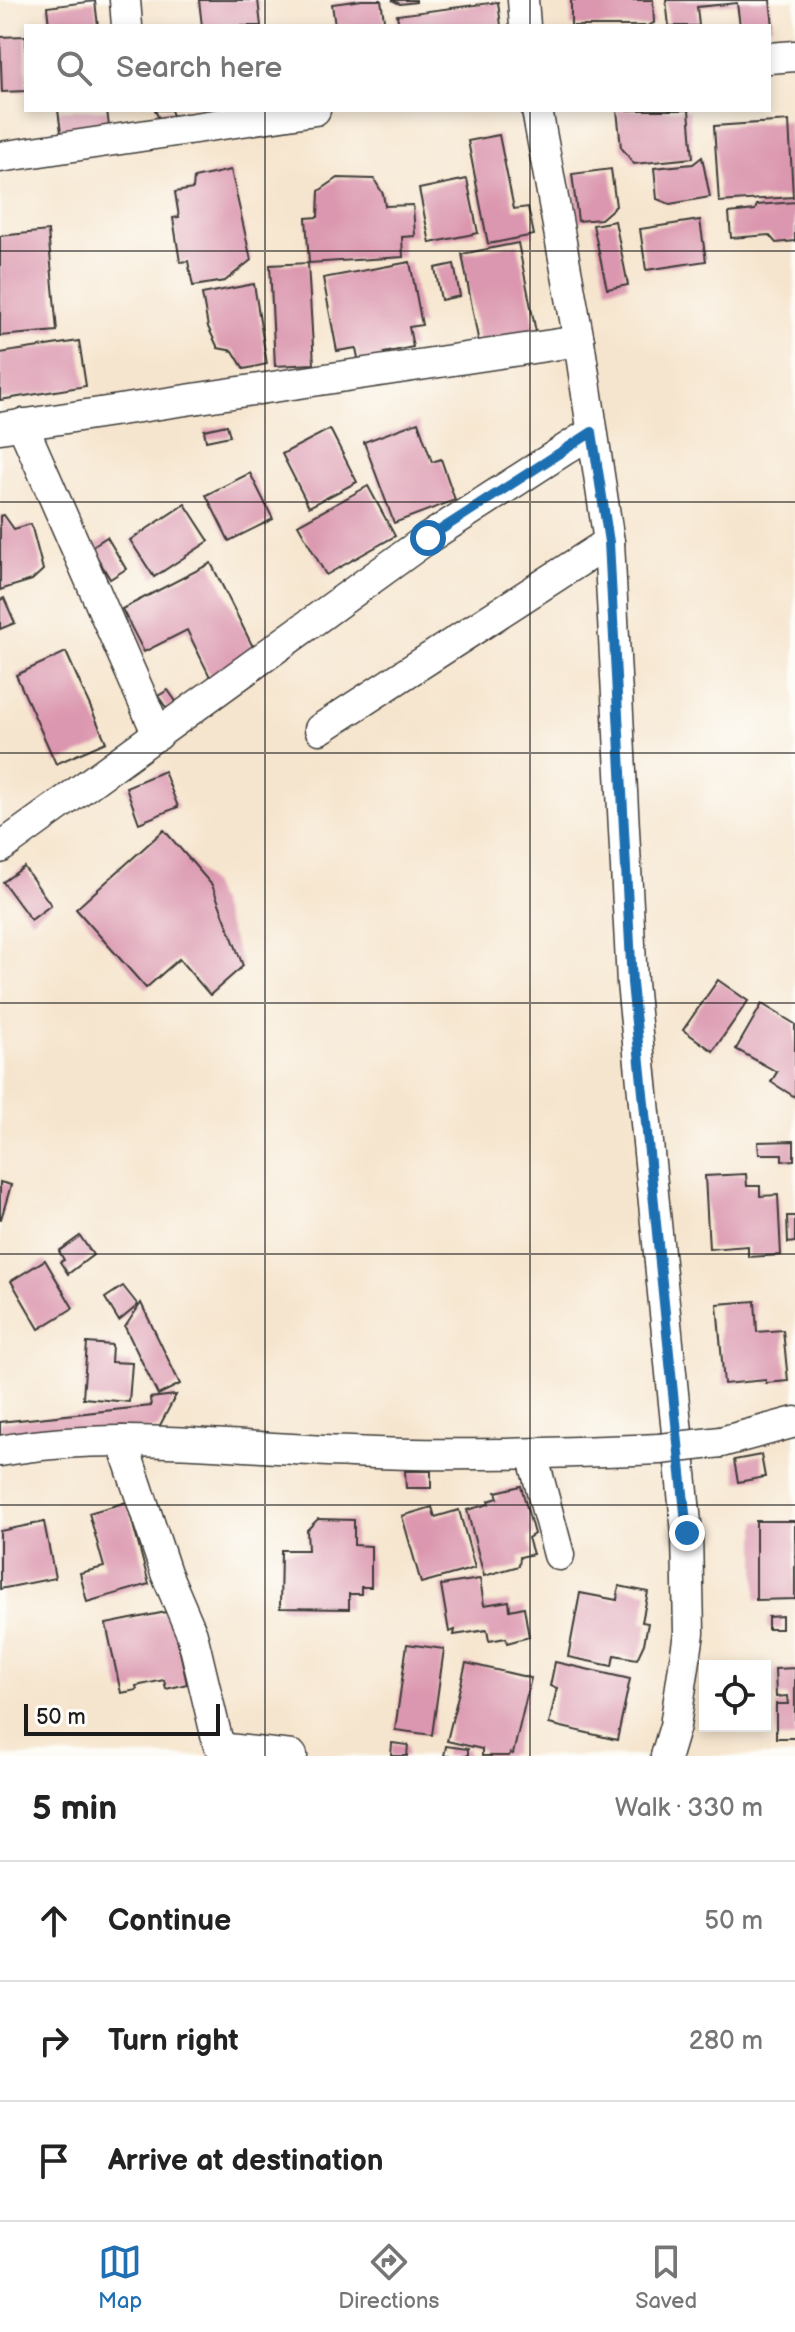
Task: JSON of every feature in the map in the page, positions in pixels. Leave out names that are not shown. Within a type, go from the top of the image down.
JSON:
[{"type":"street","points":[[125,0],[127,24]]},
{"type":"street","points":[[523,0],[525,24]]},
{"type":"street","points":[[771,58],[795,56]]},
{"type":"street","points":[[0,157],[135,123],[287,112]]},
{"type":"street","points":[[537,112],[579,341],[609,542],[632,983],[687,1533],[689,1633],[675,1726],[666,1756]]},
{"type":"street","points":[[158,735],[11,426],[579,341]]},
{"type":"street","points":[[0,848],[428,538],[592,432]]},
{"type":"street","points":[[320,729],[609,542]]},
{"type":"street","points":[[0,1451],[40,1444],[158,1440],[352,1452],[532,1454],[660,1449],[721,1442],[795,1422]]},
{"type":"street","points":[[122,1441],[166,1573],[192,1634],[218,1743],[228,1749],[292,1756]]},
{"type":"street","points":[[532,1454],[559,1555]]},
{"type":"building","points":[[199,0],[258,0],[261,24],[202,24]]},
{"type":"building","points":[[381,0],[385,24],[335,24],[332,4]]},
{"type":"building","points":[[392,0],[416,0],[416,2],[400,4]]},
{"type":"building","points":[[571,0],[653,0],[652,24],[571,24]]},
{"type":"building","points":[[666,0],[770,0],[773,26],[740,24],[737,3],[697,7],[699,24],[669,24]]},
{"type":"building","points":[[95,1],[98,24],[49,24],[47,7]]},
{"type":"building","points":[[498,2],[501,24],[399,24],[397,15]]},
{"type":"building","points":[[24,36],[24,91],[2,92],[0,37]]},
{"type":"building","points":[[58,112],[107,112],[110,135],[62,140]]},
{"type":"building","points":[[156,112],[172,112],[173,116],[160,121]]},
{"type":"building","points":[[617,112],[689,112],[693,158],[634,164],[621,147]]},
{"type":"building","points":[[789,121],[793,197],[719,202],[714,126]]},
{"type":"building","points":[[499,135],[514,209],[528,207],[534,235],[488,244],[468,141]]},
{"type":"building","points":[[702,157],[710,197],[670,204],[657,199],[654,168],[693,164]]},
{"type":"building","points":[[611,169],[616,206],[601,219],[578,221],[572,174]]},
{"type":"building","points":[[231,170],[251,260],[225,281],[193,286],[188,261],[180,262],[173,218],[179,217],[175,192],[193,189],[194,178]]},
{"type":"building","points":[[338,178],[374,179],[383,194],[385,206],[413,205],[415,236],[402,237],[403,257],[309,263],[306,218],[318,217],[319,191]]},
{"type":"building","points":[[467,179],[478,233],[430,243],[419,189]]},
{"type":"building","points":[[795,202],[795,241],[776,243],[769,235],[731,238],[729,213],[755,210],[757,205]]},
{"type":"building","points":[[700,220],[706,261],[646,270],[640,229]]},
{"type":"building","points":[[615,221],[628,285],[607,289],[593,225]]},
{"type":"building","points":[[48,231],[57,331],[0,336],[0,236]]},
{"type":"building","points":[[518,243],[537,337],[480,349],[462,254]]},
{"type":"building","points":[[410,262],[422,325],[409,327],[413,347],[384,353],[387,358],[359,363],[356,348],[337,351],[323,278]]},
{"type":"building","points":[[308,263],[314,364],[275,366],[270,265]]},
{"type":"building","points":[[454,264],[460,296],[441,300],[435,268]]},
{"type":"building","points":[[254,284],[267,364],[244,369],[233,351],[218,348],[208,327],[202,294]]},
{"type":"building","points":[[79,341],[86,386],[0,400],[0,353]]},
{"type":"building","points":[[418,422],[432,462],[441,459],[455,500],[394,523],[364,442]]},
{"type":"building","points":[[227,425],[230,436],[206,441],[204,430]]},
{"type":"building","points":[[330,429],[357,482],[309,507],[282,454]]},
{"type":"building","points":[[250,473],[273,519],[229,541],[206,495]]},
{"type":"building","points":[[368,486],[395,536],[326,575],[298,525]]},
{"type":"building","points":[[185,504],[209,541],[154,577],[130,540]]},
{"type":"building","points":[[4,515],[14,529],[31,524],[43,570],[32,580],[0,590],[0,516]]},
{"type":"building","points":[[107,537],[126,569],[110,579],[91,547]]},
{"type":"building","points":[[211,563],[259,659],[213,683],[187,630],[144,652],[122,609]]},
{"type":"building","points":[[4,598],[15,623],[0,629],[0,600]]},
{"type":"building","points":[[66,652],[106,742],[56,764],[16,675]]},
{"type":"building","points":[[168,690],[177,703],[167,709],[158,696]]},
{"type":"building","points":[[164,771],[178,807],[139,823],[126,787]]},
{"type":"building","points":[[164,830],[212,885],[243,966],[210,995],[179,959],[146,988],[76,909]]},
{"type":"building","points":[[24,867],[51,905],[31,920],[3,882]]},
{"type":"building","points":[[718,980],[748,1001],[713,1051],[683,1030]]},
{"type":"building","points":[[762,1004],[795,1024],[795,1097],[771,1082],[777,1072],[736,1049]]},
{"type":"building","points":[[794,1141],[794,1160],[782,1161],[782,1154],[759,1154],[758,1142]]},
{"type":"building","points":[[746,1174],[747,1186],[760,1186],[760,1196],[778,1195],[781,1255],[748,1257],[748,1246],[709,1249],[705,1176]]},
{"type":"building","points":[[0,1182],[11,1185],[1,1219],[0,1219]]},
{"type":"building","points":[[787,1216],[795,1216],[795,1242],[788,1243]]},
{"type":"building","points":[[80,1236],[93,1255],[68,1274],[60,1262],[64,1260],[59,1251]]},
{"type":"building","points":[[45,1260],[73,1308],[39,1329],[11,1281]]},
{"type":"building","points":[[123,1286],[138,1305],[119,1321],[105,1298]]},
{"type":"building","points":[[755,1301],[757,1332],[783,1330],[788,1381],[724,1384],[717,1304]]},
{"type":"building","points":[[141,1303],[180,1384],[158,1395],[125,1327]]},
{"type":"building","points":[[87,1343],[112,1345],[111,1362],[132,1363],[129,1402],[83,1398]]},
{"type":"building","points":[[176,1395],[158,1429],[0,1440],[0,1422],[151,1406],[150,1398]]},
{"type":"building","points":[[761,1455],[765,1477],[738,1482],[734,1460]]},
{"type":"building","points":[[405,1471],[431,1471],[431,1488],[406,1488]]},
{"type":"building","points":[[521,1486],[534,1534],[528,1538],[533,1554],[520,1557],[519,1566],[484,1576],[467,1510],[489,1504],[488,1501],[498,1498],[496,1492]]},
{"type":"building","points":[[127,1502],[149,1584],[87,1602],[80,1573],[104,1567],[89,1513]]},
{"type":"building","points":[[432,1507],[435,1517],[459,1510],[475,1568],[421,1583],[402,1516]]},
{"type":"building","points":[[318,1519],[354,1520],[354,1545],[371,1546],[371,1587],[361,1587],[361,1594],[349,1594],[349,1609],[280,1608],[281,1550],[308,1550],[307,1530]]},
{"type":"building","points":[[756,1521],[795,1521],[795,1599],[756,1600]]},
{"type":"building","points":[[44,1522],[55,1578],[0,1589],[0,1531]]},
{"type":"building","points":[[480,1579],[484,1605],[509,1601],[510,1610],[524,1607],[529,1637],[507,1643],[506,1638],[489,1641],[487,1630],[454,1635],[455,1630],[449,1632],[441,1585]]},
{"type":"building","points":[[619,1586],[648,1592],[642,1622],[648,1623],[637,1659],[614,1655],[612,1666],[568,1657],[580,1593],[617,1600]]},
{"type":"building","points":[[171,1611],[187,1684],[166,1689],[164,1680],[121,1693],[106,1624]]},
{"type":"building","points":[[782,1616],[782,1629],[768,1629],[768,1617]]},
{"type":"building","points":[[407,1644],[444,1649],[432,1735],[395,1730]]},
{"type":"building","points":[[555,1662],[630,1679],[617,1740],[549,1724],[557,1688],[550,1686]]},
{"type":"building","points":[[466,1663],[531,1678],[513,1754],[509,1756],[482,1756],[482,1749],[447,1741]]},
{"type":"building","points":[[795,1668],[795,1738],[776,1738],[776,1704],[788,1704],[787,1696],[776,1697],[775,1669]]},
{"type":"building","points":[[392,1743],[408,1745],[407,1756],[391,1756]]},
{"type":"building","points":[[446,1746],[468,1749],[468,1756],[444,1756]]},
{"type":"route","points":[[428,538],[592,432],[609,542],[632,983],[687,1533]]}]
